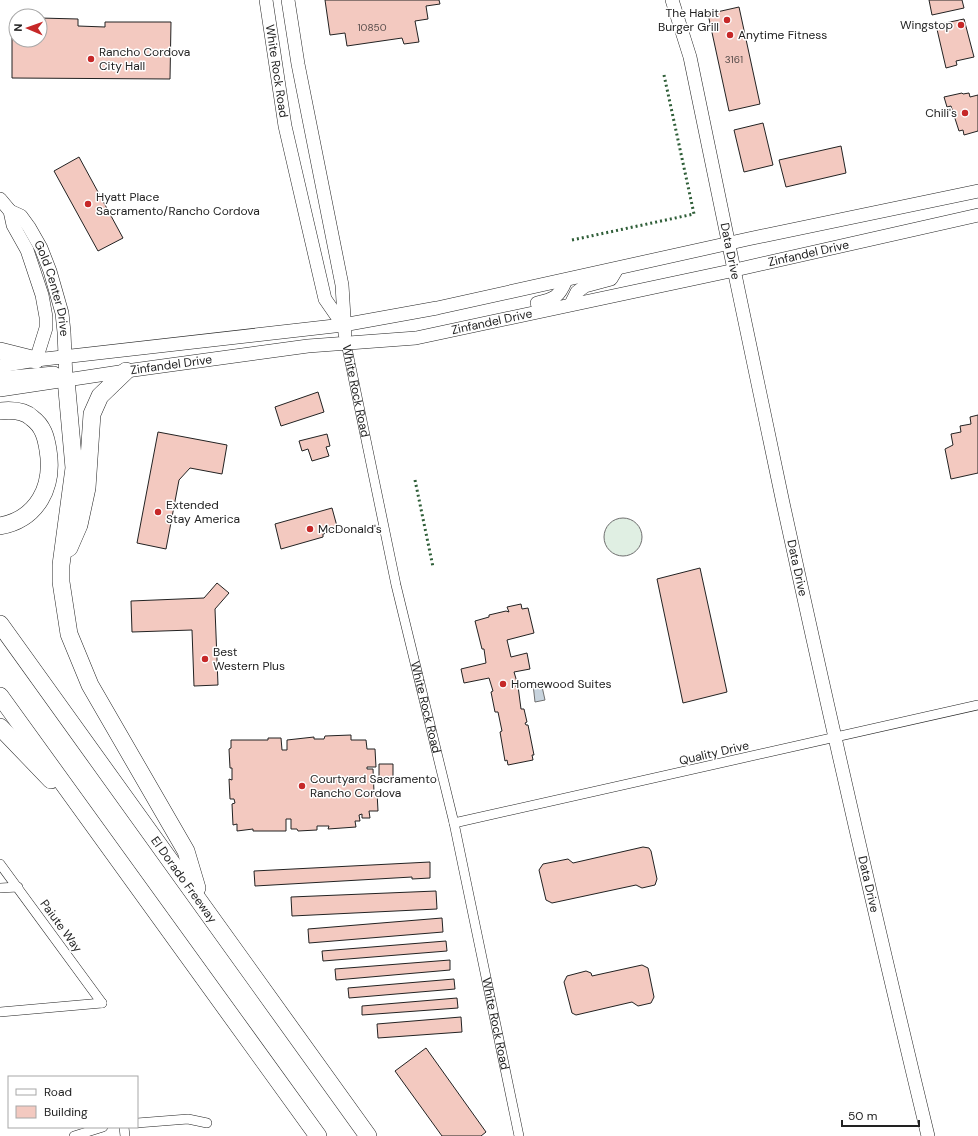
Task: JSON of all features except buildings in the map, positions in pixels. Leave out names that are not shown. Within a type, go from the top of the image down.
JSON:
[{"type":"highway","points":[[0,351],[36,360]]},
{"type":"highway","points":[[61,565],[78,525],[87,488],[92,414],[100,396],[126,370]]},
{"type":"highway","points":[[66,379],[74,468],[61,565],[63,599],[69,634],[75,653],[90,685],[186,851],[200,900]]},
{"type":"highway","points":[[0,411],[21,412],[32,417],[41,427],[45,436],[50,471],[49,482],[38,504],[29,513],[18,520],[0,526]]},
{"type":"highway","name":"El Dorado Freeway","points":[[0,624],[200,900],[368,1136]]},
{"type":"highway","points":[[0,696],[90,818],[318,1136]]},
{"type":"highway","points":[[0,727],[7,736],[90,818]]},
{"type":"main road","name":"White Rock Road","points":[[266,0],[285,126],[324,299],[343,325]]},
{"type":"main road","name":"White Rock Road","points":[[288,0],[301,77],[342,285],[343,325],[346,343]]},
{"type":"main road","name":"Data Drive","points":[[672,0],[690,57],[784,506],[836,738],[866,881],[928,1136]]},
{"type":"main road","name":"Zinfandel Drive","points":[[0,366],[65,356],[343,325],[437,308],[729,243],[978,191]]},
{"type":"main road","name":"Gold Center Drive","points":[[0,199],[10,211],[21,216],[29,227],[41,248],[50,271],[62,313],[66,379]]},
{"type":"main road","name":"Gold Center Drive","points":[[10,211],[13,225],[27,250],[35,271],[46,317],[45,334],[36,360]]},
{"type":"main road","name":"Zinfandel Drive","points":[[0,390],[126,370],[308,346],[416,338],[735,270],[978,215]]},
{"type":"main road","points":[[571,304],[577,292],[585,286],[611,279],[617,269]]},
{"type":"main road","points":[[452,330],[462,320],[556,298],[561,292],[566,280]]},
{"type":"main road","points":[[0,378],[54,374],[66,379]]},
{"type":"street","name":"White Rock Road","points":[[346,343],[396,585],[454,823],[519,1136]]},
{"type":"street","name":"Quality Drive","points":[[454,823],[978,705]]},
{"type":"street","name":"Paiute Way","points":[[0,864],[102,1003],[0,1012]]},
{"type":"street","points":[[0,888],[18,887]]},
{"type":"street","points":[[138,1123],[188,1119],[207,1123]]},
{"type":"street","points":[[74,1136],[100,1128]]},
{"type":"green space","points":[[623,518],[636,524],[642,537],[636,550],[623,556],[610,550],[604,537],[610,524]]},
{"type":"shaded area","points":[[541,682],[545,700],[535,702],[533,684]]},
{"type":"hedge","points":[[572,240],[694,214],[664,75]]},
{"type":"hedge","points":[[415,480],[433,567]]},
{"type":"place","name":"The Habit Burger Grill","points":[[727,20]]},
{"type":"place","name":"Wingstop","points":[[961,25]]},
{"type":"place","name":"Anytime Fitness","points":[[730,35]]},
{"type":"place","name":"Rancho Cordova City Hall","points":[[91,59]]},
{"type":"place","name":"Chili's","points":[[965,113]]},
{"type":"place","name":"Hyatt Place Sacramento/Rancho Cordova","points":[[88,204]]},
{"type":"place","name":"Extended Stay America","points":[[158,512]]},
{"type":"place","name":"McDonald's","points":[[310,529]]},
{"type":"place","name":"Best Western Plus","points":[[205,659]]},
{"type":"place","name":"Homewood Suites","points":[[503,684]]},
{"type":"place","name":"Courtyard Sacramento Rancho Cordova","points":[[302,786]]}]
